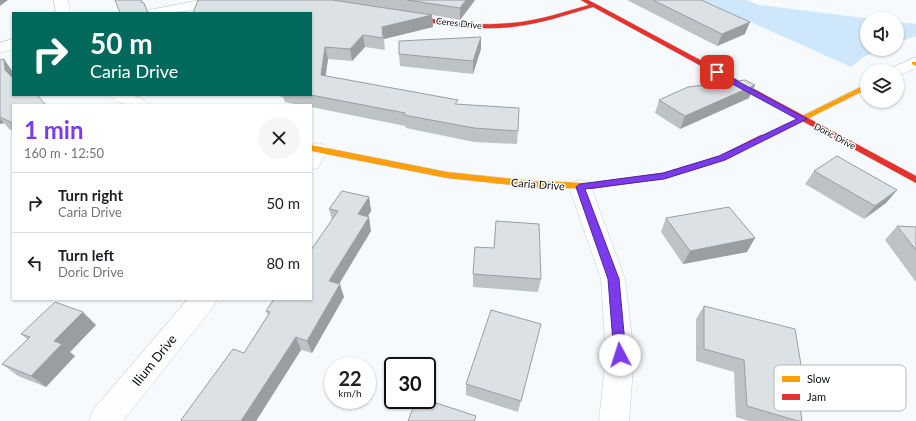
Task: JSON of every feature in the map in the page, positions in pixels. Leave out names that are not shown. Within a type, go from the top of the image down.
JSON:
[{"type":"street","points":[[61,0],[63,12]]},
{"type":"street","points":[[160,12],[200,4],[249,0]]},
{"type":"street","name":"Doric Drive","points":[[584,0],[902,171],[916,180]]},
{"type":"street","name":"Ceres Drive","points":[[391,15],[459,25],[511,25],[536,22],[594,5]]},
{"type":"street","points":[[0,48],[12,44]]},
{"type":"street","points":[[904,68],[915,63]]},
{"type":"street","name":"Caria Drive","points":[[313,153],[447,175],[532,184],[580,187],[664,176],[722,158],[860,90]]},
{"type":"street","points":[[121,96],[138,104]]},
{"type":"street","points":[[580,187],[613,279],[620,355],[614,421]]},
{"type":"street","name":"Ilium Drive","points":[[104,421],[203,300]]},
{"type":"shaded area","points":[[702,0],[746,0],[759,5],[860,18],[860,56],[865,56],[851,67]]},
{"type":"shaded area","points":[[904,23],[916,24],[916,36],[904,40]]},
{"type":"building","points":[[115,0],[142,0],[141,2],[144,3],[148,12],[120,12]]},
{"type":"building","points":[[198,0],[332,0],[432,15],[382,27],[383,38],[363,35],[350,49],[325,47],[321,75],[458,100],[455,104],[519,108],[518,131],[474,128],[312,95],[312,12],[193,12]]},
{"type":"building","points":[[407,0],[466,0],[460,8]]},
{"type":"building","points":[[653,0],[701,0],[750,22],[722,34]]},
{"type":"building","points":[[481,37],[473,61],[399,54],[399,41]]},
{"type":"building","points":[[4,59],[5,70],[12,77],[12,96],[38,96],[45,104],[12,104],[12,123],[0,117],[0,60]]},
{"type":"building","points":[[745,80],[755,85],[685,116],[659,100],[688,87]]},
{"type":"building","points":[[837,156],[897,190],[875,206],[814,171]]},
{"type":"building","points":[[342,191],[369,197],[358,214],[369,217],[329,281],[340,284],[307,341],[296,337],[241,421],[181,420],[233,349],[244,353],[270,312],[266,311],[273,300],[312,300],[312,249],[338,211],[329,209]]},
{"type":"building","points":[[729,207],[755,238],[690,251],[666,218]]},
{"type":"building","points":[[496,221],[539,224],[541,279],[473,274],[475,247],[494,248]]},
{"type":"building","points":[[897,226],[916,227],[916,250]]},
{"type":"building","points":[[55,302],[83,312],[54,341],[62,344],[31,376],[2,364],[30,337],[21,334]]},
{"type":"building","points":[[704,306],[795,329],[801,365],[774,365],[774,411],[801,411],[802,421],[747,406],[744,360],[704,349]]},
{"type":"building","points":[[491,310],[541,324],[521,401],[466,384]]},
{"type":"building","points":[[436,403],[476,416],[474,421],[408,421],[413,409],[436,409]]},
{"type":"traffic: slow","points":[[764,137],[860,89]]},
{"type":"traffic: slow","points":[[312,148],[447,175],[532,184],[590,186]]},
{"type":"traffic: jam","points":[[584,0],[916,180]]},
{"type":"traffic: jam","points":[[402,16],[462,25],[499,26],[523,24],[594,5]]},
{"type":"traffic: jam","points":[[590,186],[664,176],[722,158],[764,137]]},
{"type":"route","points":[[620,355],[613,279],[580,187],[664,176],[722,158],[803,119],[717,72]]}]
